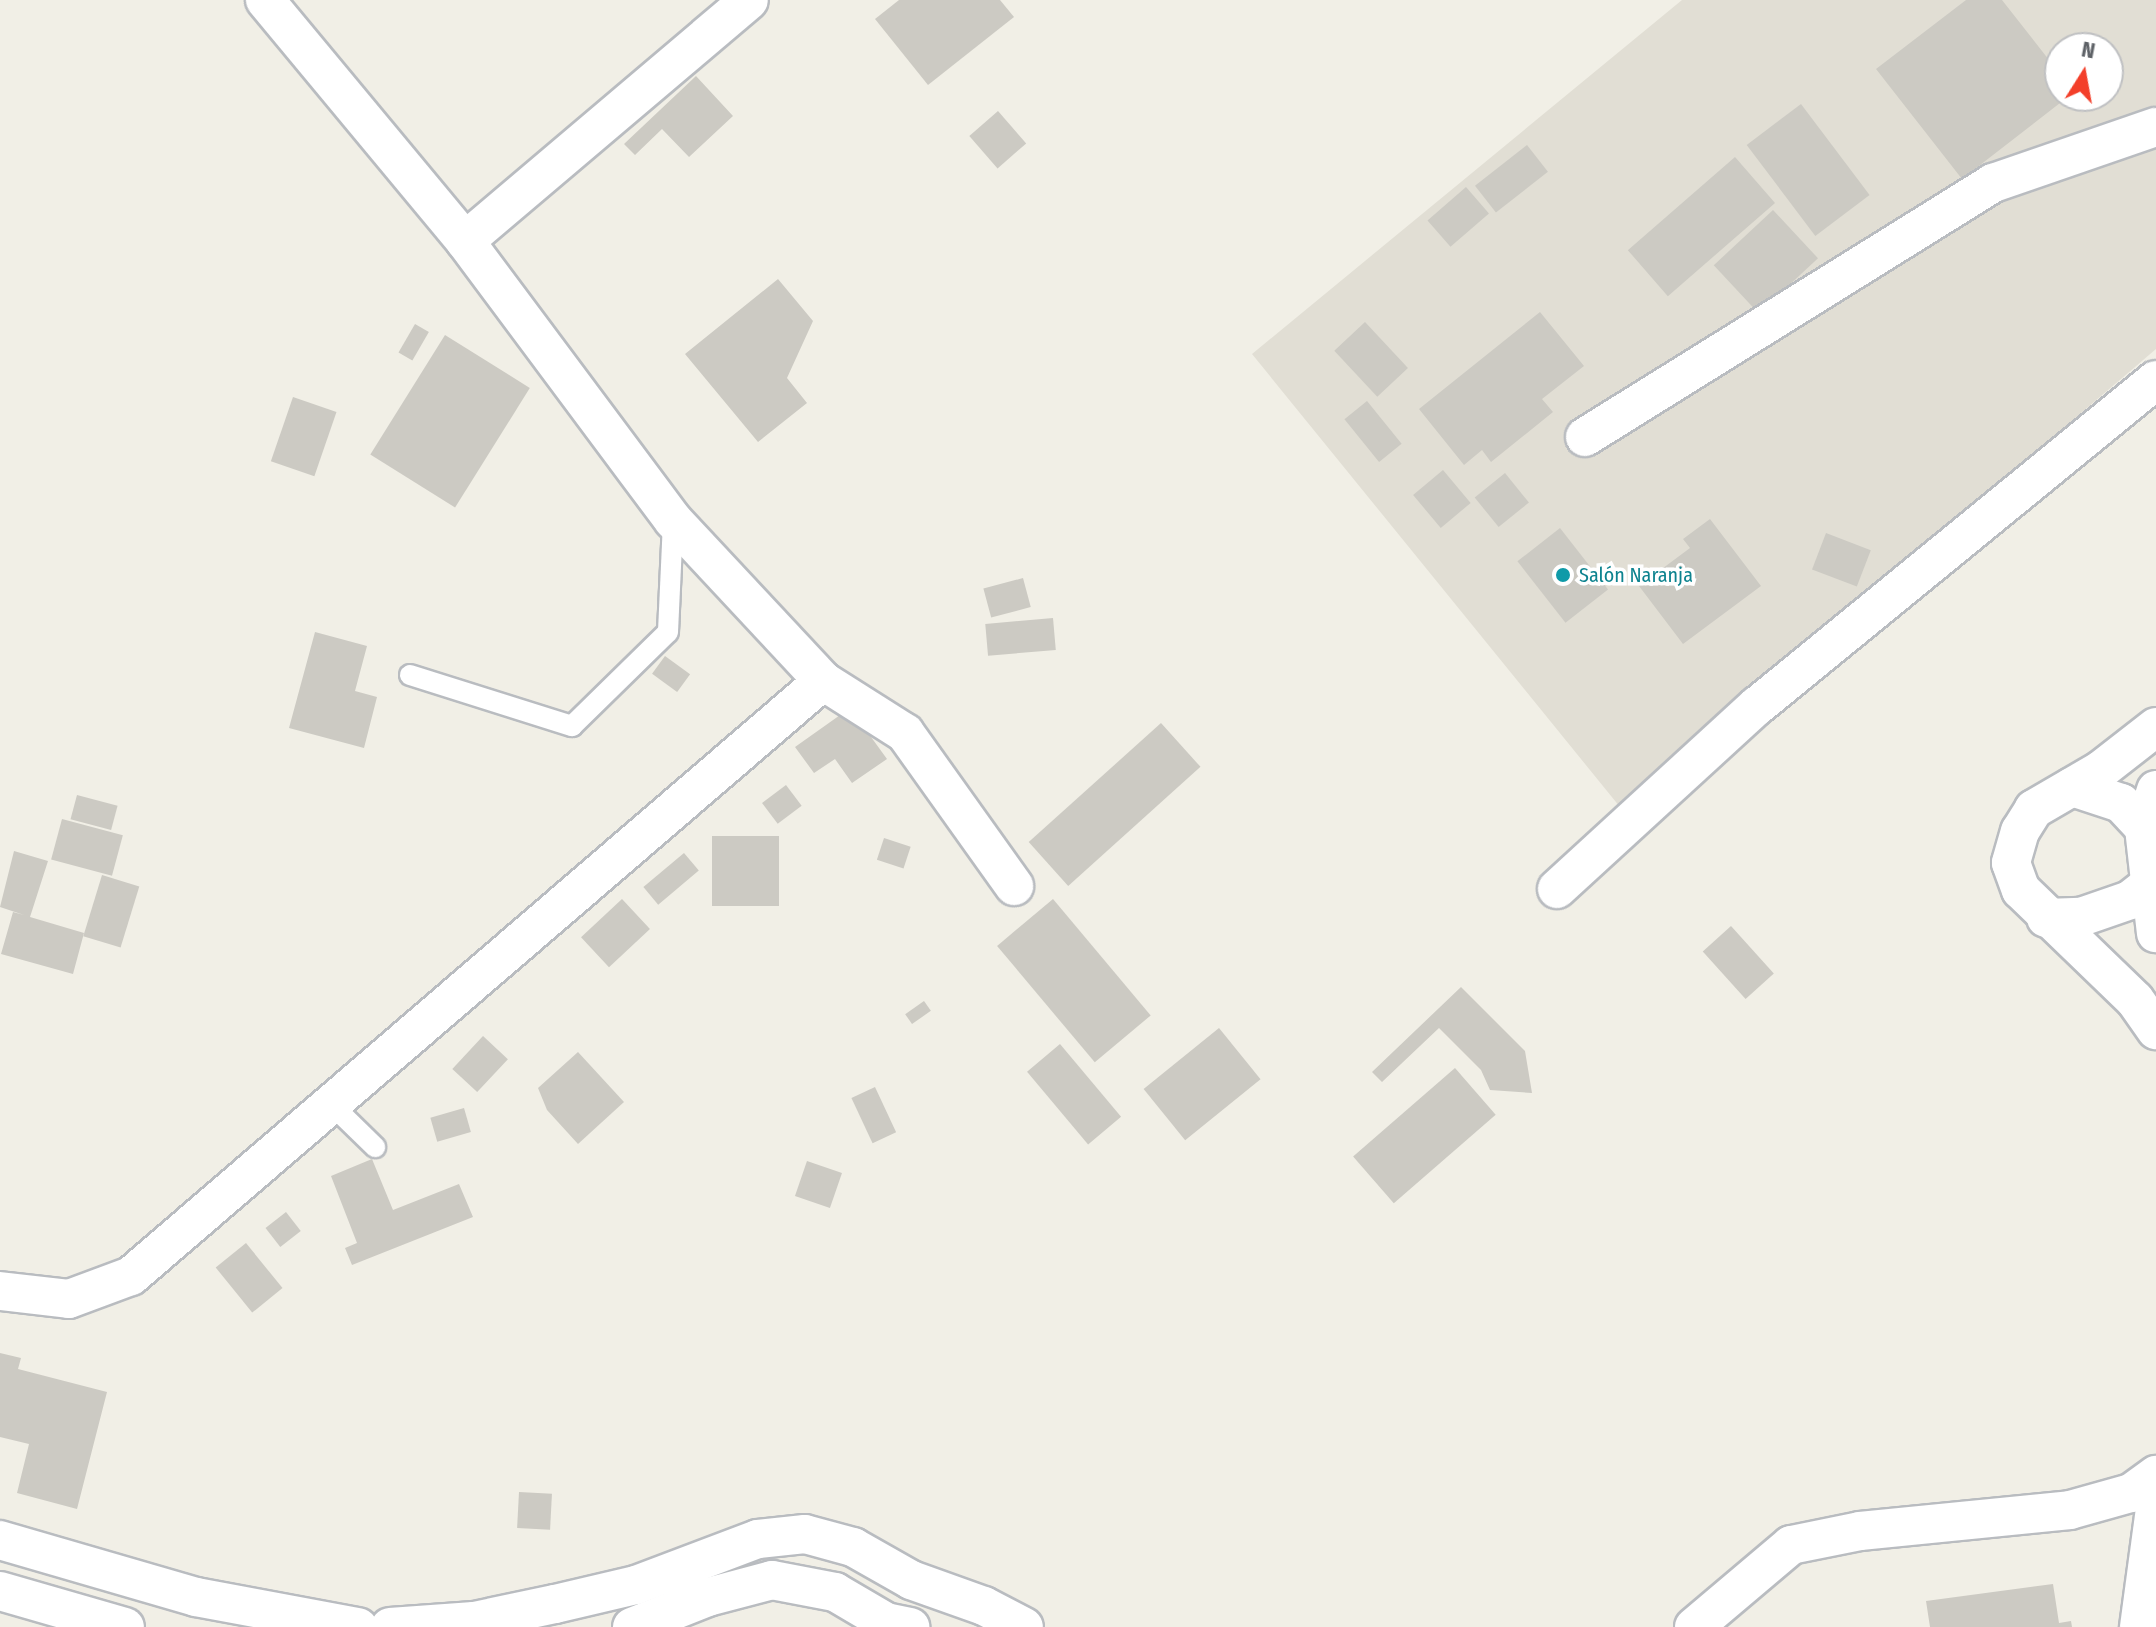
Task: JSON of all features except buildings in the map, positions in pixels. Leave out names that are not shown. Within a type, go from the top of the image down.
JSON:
[{"type":"street","points":[[265,0],[465,241],[673,520],[823,681],[905,733],[1014,886]]},
{"type":"street","points":[[465,241],[749,0]]},
{"type":"street","points":[[1585,437],[1993,183],[2156,127]]},
{"type":"street","points":[[1557,889],[1757,706],[2156,380]]},
{"type":"street","points":[[0,1291],[69,1299],[131,1276],[333,1106],[823,681]]},
{"type":"street","points":[[2156,727],[2072,787],[2034,809],[2020,831],[2011,863],[2021,890],[2046,918],[2096,961],[2156,1030]]},
{"type":"street","points":[[2072,787],[2121,803],[2144,828]]},
{"type":"street","points":[[2156,790],[2144,828],[2148,886],[2156,933]]},
{"type":"street","points":[[2046,918],[2081,917],[2130,900],[2148,886]]},
{"type":"street","points":[[1694,1627],[1791,1545],[1860,1531],[2070,1510],[2131,1493],[2156,1475]]},
{"type":"street","points":[[2139,1627],[2156,1501]]},
{"type":"street","points":[[801,1583],[805,1534]]},
{"type":"street","points":[[390,1627],[474,1621],[555,1604],[636,1585],[758,1539],[805,1534],[853,1547],[911,1580],[1024,1627]]},
{"type":"street","points":[[0,1540],[196,1597],[358,1627]]},
{"type":"street","points":[[632,1627],[708,1597],[772,1580],[801,1583],[835,1592],[886,1622],[910,1627]]},
{"type":"street","points":[[0,1591],[125,1627]]},
{"type":"lane","points":[[410,675],[572,726],[668,632],[673,520]]},
{"type":"lane","points":[[333,1106],[375,1147]]},
{"type":"shaded area","points":[[1682,0],[2156,0],[2156,349],[1620,807],[1252,354]]},
{"type":"place","name":"Salón Naranja","points":[[1563,575]]}]
